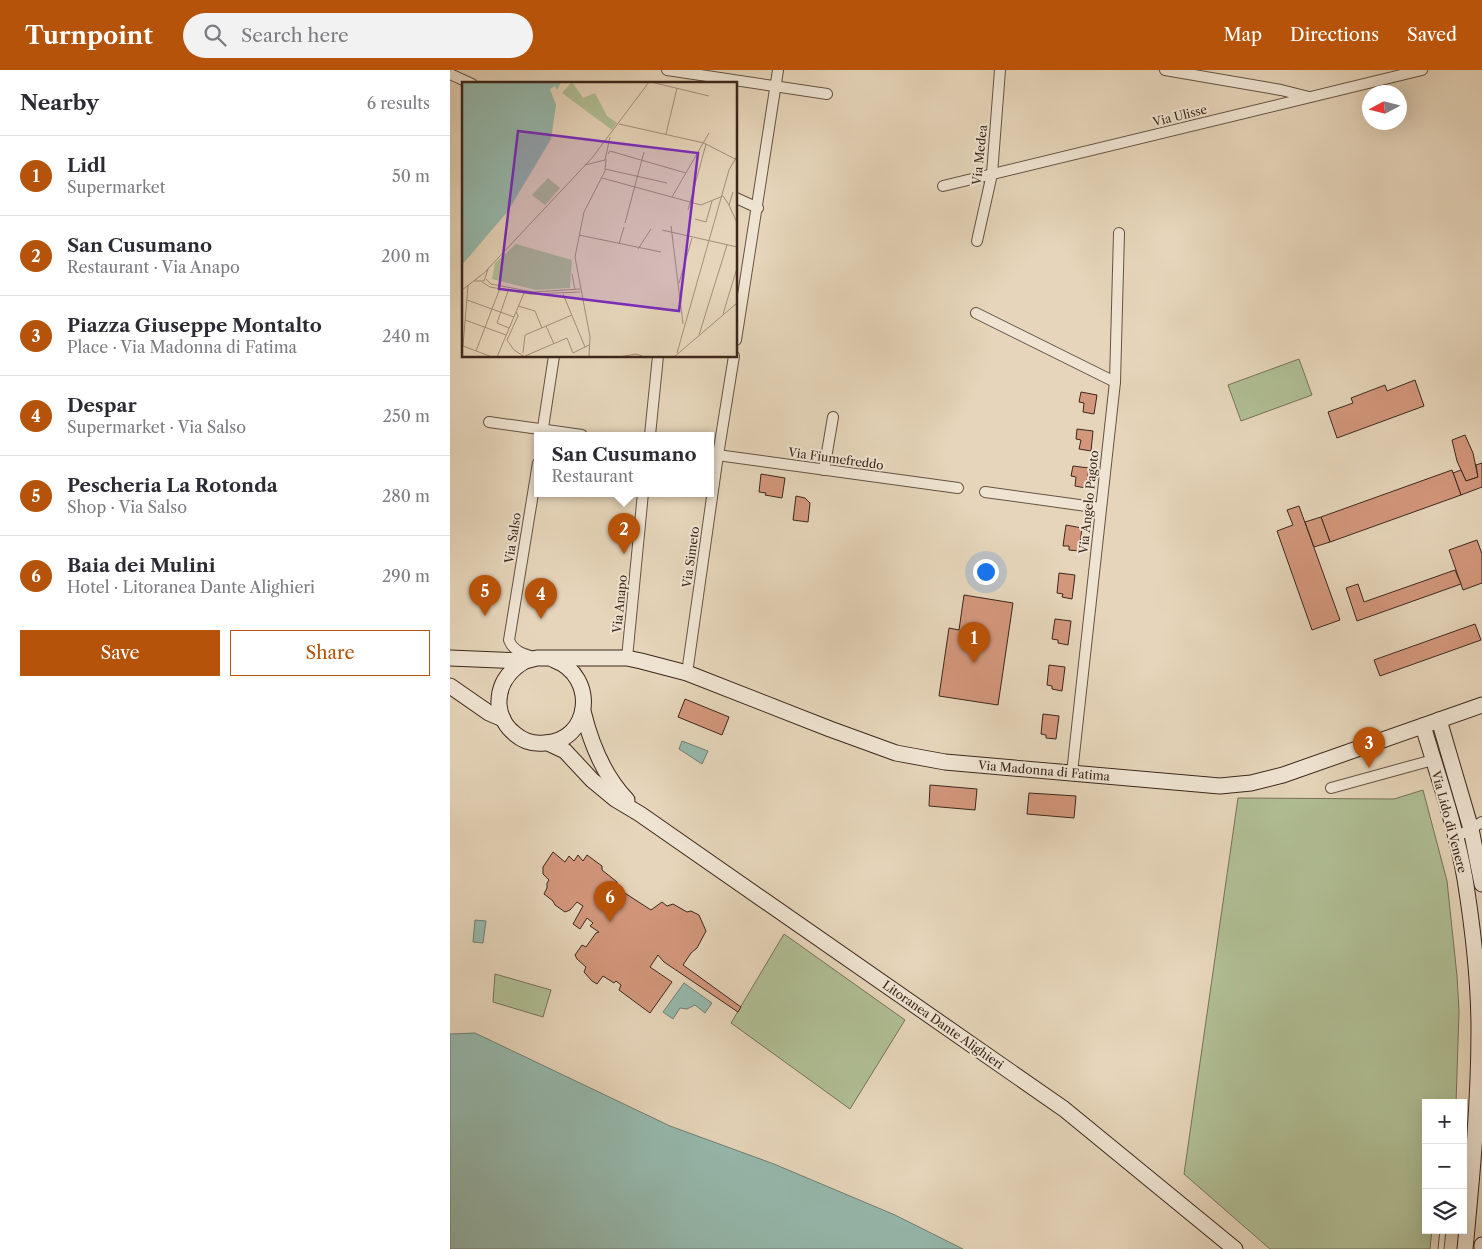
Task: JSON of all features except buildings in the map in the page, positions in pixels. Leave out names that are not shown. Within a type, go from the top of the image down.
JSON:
[{"type":"street","points":[[667,70],[828,94]]},
{"type":"street","points":[[738,328],[778,70]]},
{"type":"street","name":"Via Medea","points":[[977,241],[992,174],[1000,70]]},
{"type":"street","points":[[1165,70],[1282,90],[1310,98]]},
{"type":"street","name":"Via Ulisse","points":[[943,186],[1422,70]]},
{"type":"street","points":[[450,74],[468,82]]},
{"type":"street","points":[[738,199],[758,208]]},
{"type":"street","name":"Via Angelo Pagoto","points":[[1072,773],[1115,382],[1119,234]]},
{"type":"street","points":[[976,313],[1115,382]]},
{"type":"street","points":[[489,422],[543,432],[554,358]]},
{"type":"street","points":[[650,432],[658,358]]},
{"type":"street","name":"Via Simeto","points":[[714,454],[734,358]]},
{"type":"street","points":[[824,470],[833,418]]},
{"type":"street","name":"Via Fiumefreddo","points":[[714,454],[958,488]]},
{"type":"street","name":"Via Salso","points":[[534,487],[509,640],[511,647],[537,660]]},
{"type":"street","points":[[985,492],[1101,508]]},
{"type":"street","name":"Via Anapo","points":[[627,658],[643,497]]},
{"type":"street","name":"Via Simeto","points":[[687,673],[709,497]]},
{"type":"street","name":"Via Madonna di Fatima","points":[[450,658],[537,660],[627,658],[641,660],[687,673],[830,730],[896,753],[945,762],[1220,786],[1251,783],[1283,775],[1482,705]]},
{"type":"street","points":[[582,687],[584,675],[590,667],[610,658]]},
{"type":"street","points":[[583,711],[578,723],[570,732],[560,739],[537,744],[517,736],[509,728],[503,719],[499,697],[507,676],[515,667],[537,660],[560,662],[570,669],[582,687],[584,695],[583,711],[598,757],[623,797],[640,814]]},
{"type":"street","points":[[450,686],[489,713],[503,719]]},
{"type":"street","name":"Via Lido di Venere","points":[[1439,720],[1476,825],[1482,884]]},
{"type":"street","name":"Via Lido di Venere","points":[[1422,726],[1455,838],[1464,878],[1474,944],[1480,1029],[1480,1084],[1467,1197]]},
{"type":"street","points":[[548,743],[565,751],[592,780],[615,799],[640,814]]},
{"type":"street","points":[[1331,788],[1433,760]]},
{"type":"street","name":"Litoranea Dante Alighieri","points":[[640,814],[1064,1109],[1235,1249]]},
{"type":"street","points":[[1455,838],[1476,825]]},
{"type":"street","points":[[1465,1246],[1482,1247]]},
{"type":"lane","points":[[1441,1249],[1443,1234]]},
{"type":"green space","points":[[1299,359],[1312,395],[1241,421],[1228,385]]},
{"type":"green space","points":[[1423,790],[1447,881],[1457,976],[1459,1012],[1456,1099],[1422,1099],[1422,1234],[1432,1234],[1430,1249],[1270,1249],[1184,1174],[1238,798],[1394,799]]},
{"type":"green space","points":[[784,934],[905,1020],[850,1109],[731,1023]]},
{"type":"green space","points":[[495,974],[551,990],[543,1017],[493,1002]]},
{"type":"water","points":[[682,741],[708,751],[702,764],[679,749]]},
{"type":"water","points":[[475,920],[486,921],[483,943],[473,942]]},
{"type":"water","points":[[684,983],[712,1003],[705,1013],[695,1005],[687,1009],[680,1008],[673,1019],[663,1012]]},
{"type":"water","points":[[475,1033],[670,1126],[774,1164],[895,1215],[963,1249],[450,1249],[450,1034]]},
{"type":"place","name":"San Cusumano","points":[[624,554]]},
{"type":"place","name":"Pescheria La Rotonda","points":[[485,616]]},
{"type":"place","name":"Despar","points":[[541,619]]},
{"type":"place","name":"Lidl","points":[[974,663]]},
{"type":"place","name":"Piazza Giuseppe Montalto","points":[[1369,768]]},
{"type":"place","name":"Baia dei Mulini","points":[[610,922]]}]
